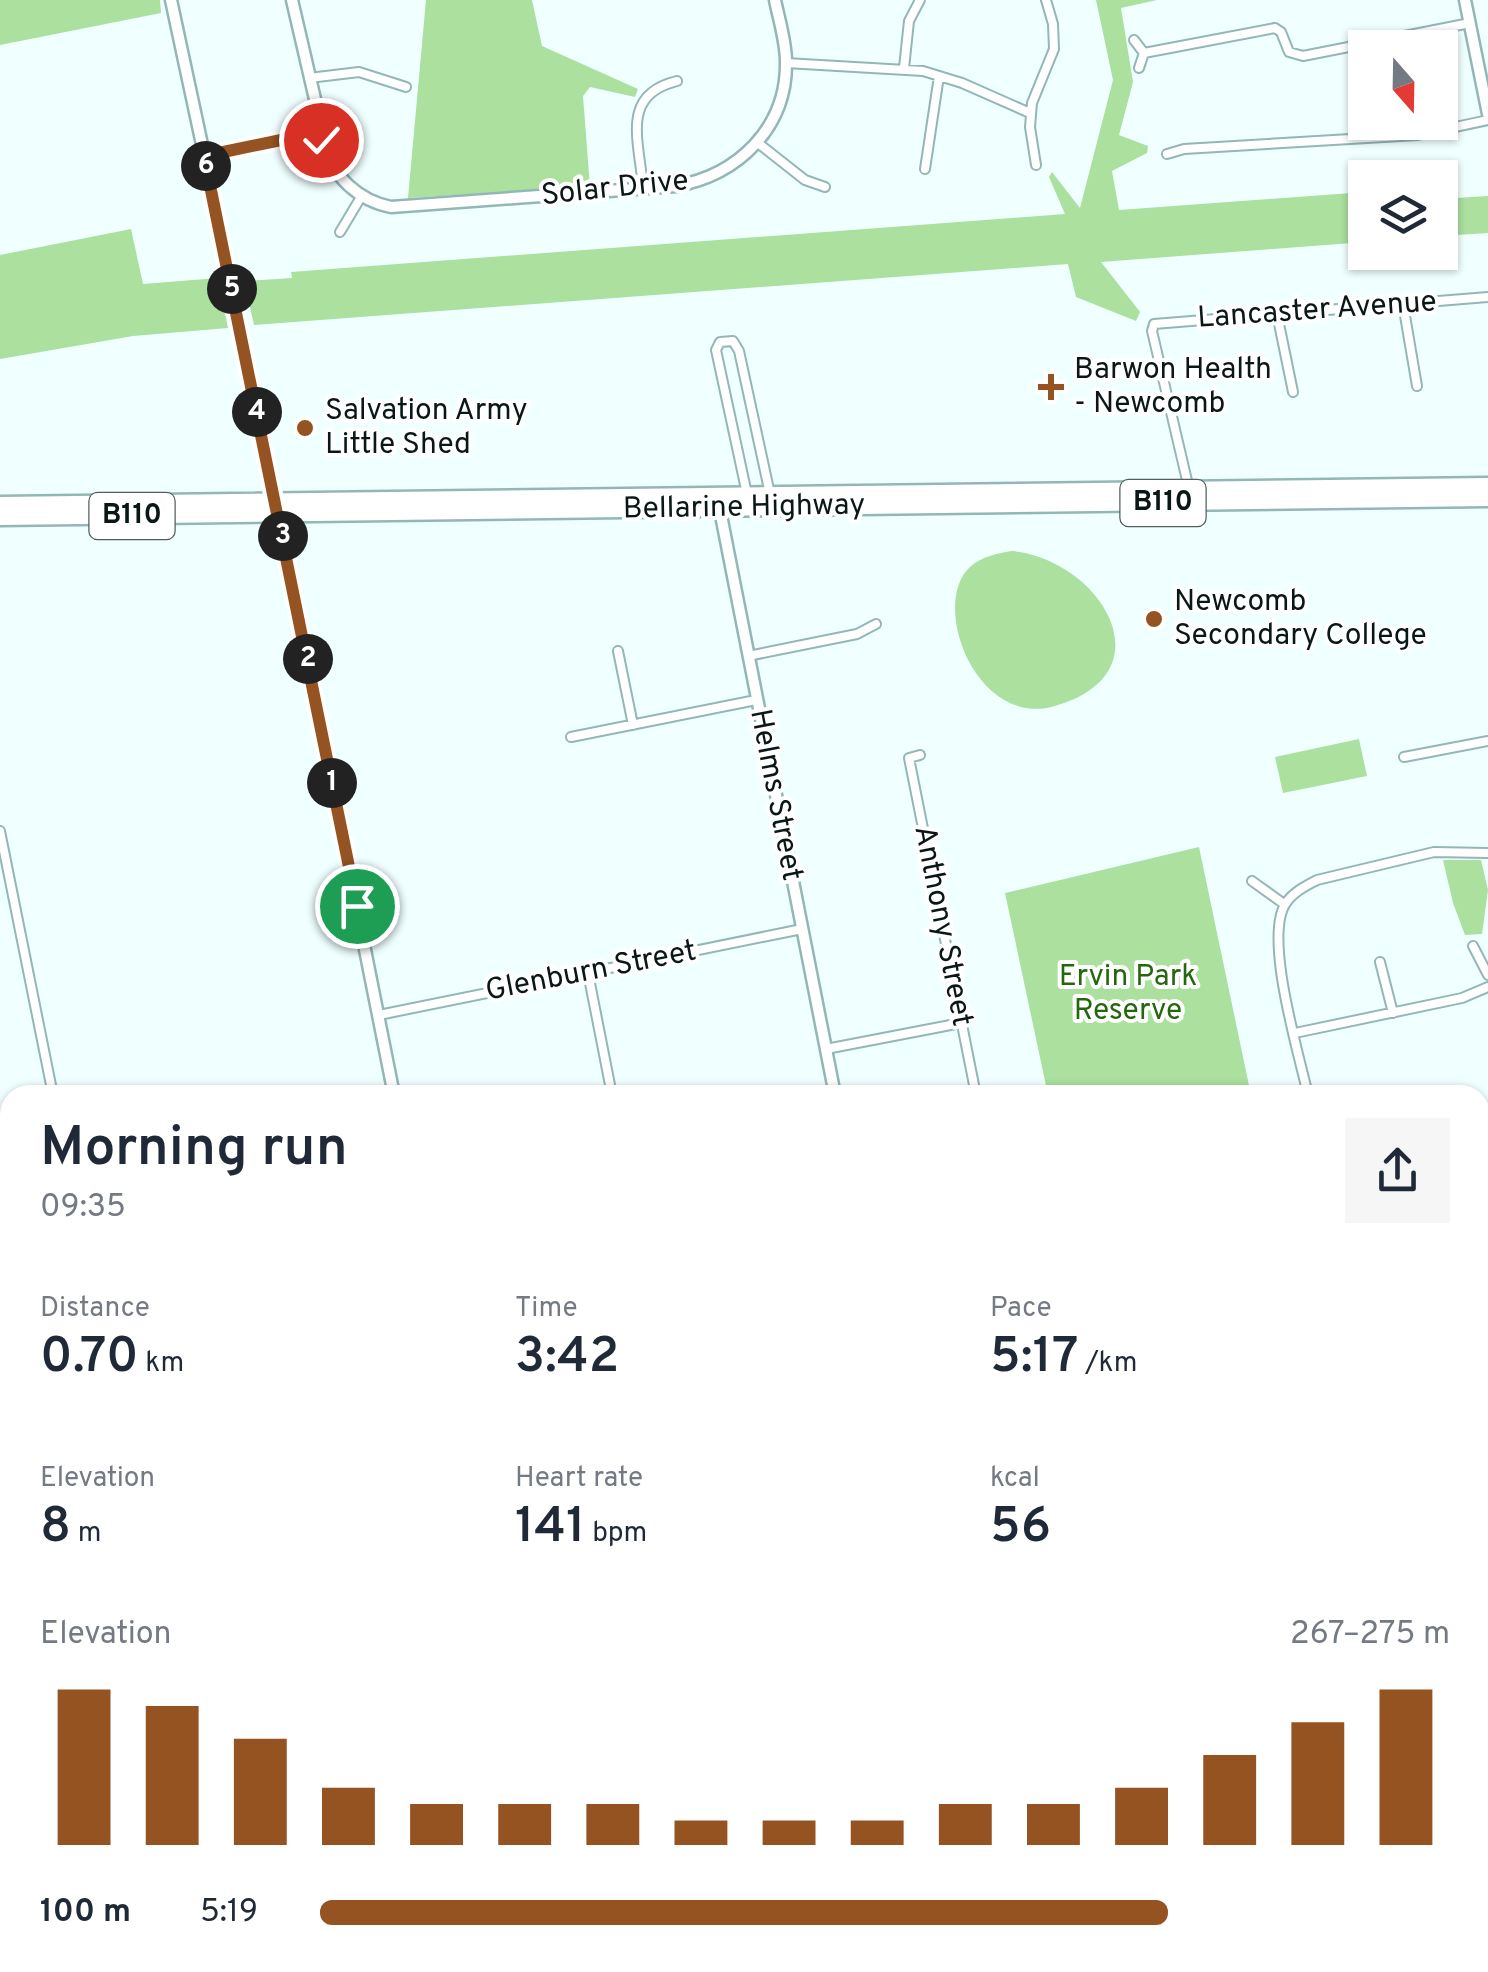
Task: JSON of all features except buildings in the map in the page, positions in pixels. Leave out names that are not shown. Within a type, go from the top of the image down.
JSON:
[{"type":"highway","name":"Bellarine Highway","points":[[718,502],[747,494],[1488,485]]},
{"type":"highway","name":"Bellarine Highway","points":[[0,504],[276,507],[1488,499]]},
{"type":"highway","name":"Bellarine Highway","points":[[0,518],[276,507]]},
{"type":"street","points":[[171,0],[392,1085]]},
{"type":"street","points":[[292,0],[313,98],[315,133],[343,182],[361,196],[340,232]]},
{"type":"street","name":"Solar Drive","points":[[361,196],[378,204],[404,207],[643,189],[706,180],[732,166],[758,142],[783,94],[786,63],[775,0]]},
{"type":"street","points":[[904,68],[909,21],[920,0]]},
{"type":"street","points":[[1036,166],[1030,113],[1054,49],[1054,24],[1046,0]]},
{"type":"street","points":[[1458,125],[1488,117],[1465,0]]},
{"type":"street","points":[[1144,53],[1275,28],[1289,52],[1303,56],[1470,23]]},
{"type":"street","points":[[1134,40],[1144,53]]},
{"type":"street","points":[[1139,68],[1144,53]]},
{"type":"street","points":[[786,63],[904,68],[939,76],[1030,113]]},
{"type":"street","points":[[309,78],[360,72],[406,88]]},
{"type":"street","points":[[924,169],[939,76]]},
{"type":"street","points":[[643,189],[640,104],[648,92],[677,81]]},
{"type":"street","points":[[204,156],[315,133]]},
{"type":"street","points":[[1167,154],[1348,139]]},
{"type":"street","points":[[758,142],[805,180],[825,188]]},
{"type":"street","name":"Lancaster Avenue","points":[[1189,488],[1152,331],[1154,324],[1488,297]]},
{"type":"street","points":[[1403,304],[1418,386]]},
{"type":"street","points":[[1277,314],[1293,392]]},
{"type":"street","points":[[747,494],[716,350],[720,342],[728,339],[740,350],[770,494]]},
{"type":"street","name":"Helms Street","points":[[718,502],[833,1085]]},
{"type":"street","points":[[748,656],[855,635],[876,624]]},
{"type":"street","points":[[618,651],[633,725]]},
{"type":"street","points":[[571,737],[756,700]]},
{"type":"street","points":[[1404,758],[1488,740]]},
{"type":"street","name":"Anthony Street","points":[[920,755],[905,757],[974,1085]]},
{"type":"street","points":[[0,831],[51,1085]]},
{"type":"street","points":[[1306,1085],[1277,951],[1284,904],[1317,880],[1434,852],[1488,853]]},
{"type":"street","points":[[1252,881],[1284,904]]},
{"type":"street","name":"Glenburn Street","points":[[379,1015],[802,929]]},
{"type":"street","points":[[1473,946],[1488,975]]},
{"type":"street","points":[[1380,962],[1393,1013]]},
{"type":"street","points":[[588,973],[610,1085]]},
{"type":"street","points":[[1295,1033],[1462,998],[1488,987]]},
{"type":"street","points":[[826,1050],[961,1023]]},
{"type":"green space","points":[[0,0],[160,0],[161,13],[0,45]]},
{"type":"green space","points":[[426,0],[532,0],[542,46],[638,89],[635,97],[590,87],[583,96],[590,187],[408,198]]},
{"type":"green space","points":[[1096,0],[1157,0],[1121,8],[1133,82],[1119,135],[1148,146],[1147,153],[1112,171],[1119,210],[1348,193],[1348,243],[1101,262],[1140,312],[1136,321],[1076,297],[1068,264],[254,325],[244,281],[292,278],[291,272],[1065,214],[1049,177],[1052,172],[1080,208],[1113,80]]},
{"type":"green space","points":[[1488,196],[1488,233],[1458,235],[1458,198]]},
{"type":"green space","points":[[131,229],[143,284],[218,278],[228,328],[133,336],[0,359],[0,255]]},
{"type":"green space","points":[[1012,551],[1044,559],[1072,574],[1095,595],[1110,620],[1115,645],[1109,669],[1090,690],[1055,706],[1027,708],[1003,699],[983,682],[958,634],[955,608],[959,585],[970,567],[984,558]]},
{"type":"green space","points":[[1359,739],[1367,776],[1283,793],[1275,757]]},
{"type":"green space","name":"Ervin Park Reserve","points":[[1199,847],[1249,1085],[1046,1085],[1005,893]]},
{"type":"green space","points":[[1443,860],[1481,860],[1488,890],[1482,934],[1465,935]]},
{"type":"place","name":"Barwon Health - Newcomb","points":[[1051,387]]},
{"type":"place","name":"Salvation Army Little Shed","points":[[305,428]]},
{"type":"place","name":"Newcomb Secondary College","points":[[1154,619]]},
{"type":"route","points":[[321,140],[286,139],[204,156],[357,906]]}]
